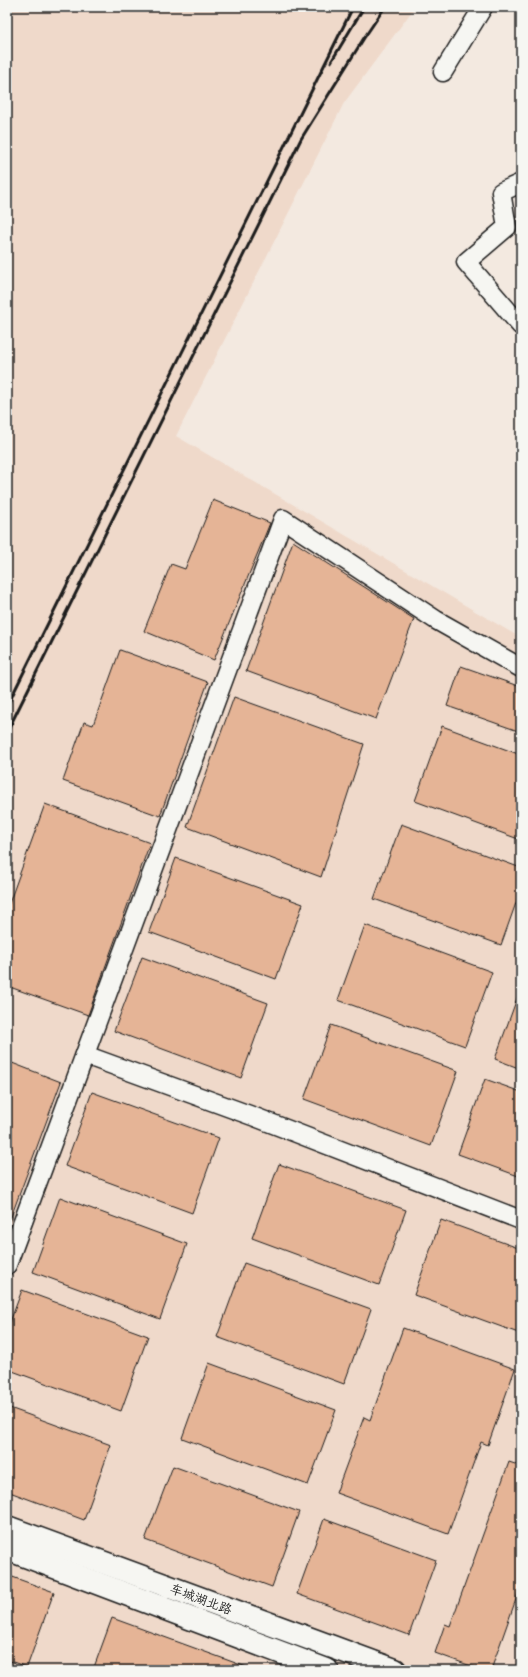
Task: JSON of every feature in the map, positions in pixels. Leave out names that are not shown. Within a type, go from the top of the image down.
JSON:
[{"type":"main road","name":"车城湖北路","points":[[7,1527],[395,1670]]},
{"type":"main road","name":"车城湖北路","points":[[7,1549],[327,1670]]},
{"type":"street","points":[[443,72],[483,7]]},
{"type":"street","points":[[521,183],[501,192],[506,227],[466,262],[521,326]]},
{"type":"street","points":[[504,211],[521,232]]},
{"type":"street","points":[[7,1266],[283,519],[436,620],[521,668]]},
{"type":"street","points":[[85,1055],[255,1117],[521,1220]]},
{"type":"shaded area","points":[[7,7],[415,7],[344,103],[176,436],[521,638],[521,1670],[7,1670]]},
{"type":"building","points":[[213,500],[270,523],[214,660],[144,631],[171,564],[185,569]]},
{"type":"building","points":[[293,541],[414,619],[376,719],[246,671]]},
{"type":"building","points":[[120,650],[208,682],[160,816],[63,781],[84,722],[93,725]]},
{"type":"building","points":[[461,666],[521,687],[521,732],[447,706]]},
{"type":"building","points":[[234,697],[364,744],[321,877],[187,827]]},
{"type":"building","points":[[442,726],[521,755],[521,840],[415,801]]},
{"type":"building","points":[[45,804],[150,843],[88,1015],[7,986],[7,909]]},
{"type":"building","points":[[401,824],[521,868],[521,889],[501,945],[374,899]]},
{"type":"building","points":[[176,858],[303,904],[276,979],[149,932]]},
{"type":"building","points":[[365,925],[492,972],[465,1046],[338,1000]]},
{"type":"building","points":[[142,957],[268,1003],[241,1078],[114,1031]]},
{"type":"building","points":[[521,990],[521,1069],[495,1059]]},
{"type":"building","points":[[331,1025],[458,1071],[431,1146],[304,1099]]},
{"type":"building","points":[[7,1061],[61,1082],[8,1225],[7,1225]]},
{"type":"building","points":[[485,1079],[521,1092],[521,1177],[458,1154]]},
{"type":"building","points":[[92,1092],[219,1138],[192,1213],[65,1166]]},
{"type":"building","points":[[279,1164],[406,1210],[379,1285],[252,1238]]},
{"type":"building","points":[[60,1197],[187,1244],[160,1319],[33,1272]]},
{"type":"building","points":[[441,1220],[521,1249],[521,1334],[414,1295]]},
{"type":"building","points":[[244,1263],[371,1309],[344,1384],[217,1337]]},
{"type":"building","points":[[22,1290],[148,1336],[121,1411],[7,1369],[7,1330]]},
{"type":"building","points":[[403,1328],[515,1369],[488,1445],[481,1442],[448,1534],[336,1493],[364,1417],[370,1420]]},
{"type":"building","points":[[209,1363],[336,1410],[308,1485],[182,1438]]},
{"type":"building","points":[[7,1407],[111,1445],[84,1520],[7,1491]]},
{"type":"building","points":[[509,1462],[521,1466],[521,1585],[491,1670],[482,1670],[435,1653],[445,1624],[450,1626]]},
{"type":"building","points":[[173,1466],[299,1512],[272,1587],[145,1540]]},
{"type":"building","points":[[324,1519],[436,1560],[409,1635],[297,1594]]},
{"type":"building","points":[[7,1575],[54,1592],[27,1667],[7,1660]]},
{"type":"building","points":[[112,1618],[252,1669],[252,1670],[93,1670]]},
{"type":"railway","points":[[7,706],[353,7]]},
{"type":"railway","points":[[331,62],[364,7]]},
{"type":"railway","points":[[7,732],[301,139],[385,7]]}]
